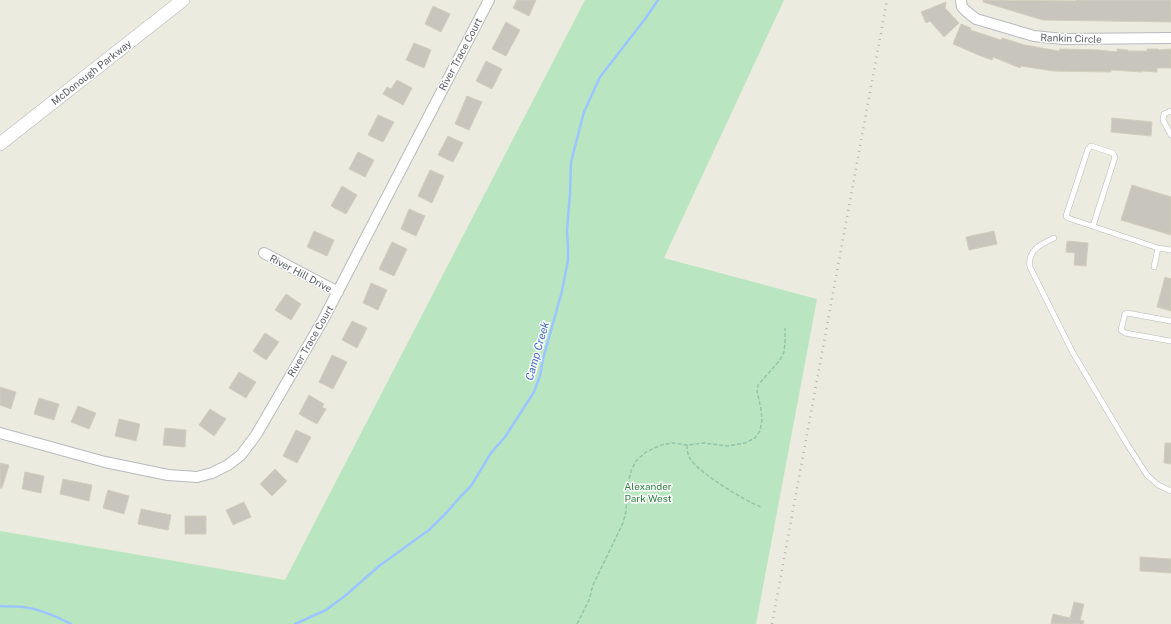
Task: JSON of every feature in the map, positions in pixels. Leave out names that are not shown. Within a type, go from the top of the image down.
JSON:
[{"type":"street","name":"McDonough Parkway","points":[[0,144],[183,0]]},
{"type":"street","name":"River Trace Court","points":[[0,433],[105,462],[168,475],[197,477],[212,473],[228,465],[241,455],[256,435],[324,320],[439,94],[489,0]]},
{"type":"street","name":"Rankin Circle","points":[[961,0],[962,7],[976,19],[1034,36],[1063,39],[1171,38]]},
{"type":"street","name":"River Hill Drive","points":[[264,253],[338,292]]},
{"type":"lane","points":[[1171,111],[1164,114],[1163,120],[1171,135]]},
{"type":"lane","points":[[1093,226],[1115,157],[1113,153],[1091,146],[1088,149],[1066,216],[1068,218],[1158,248],[1171,250]]},
{"type":"lane","points":[[1054,238],[1040,245],[1034,250],[1030,259],[1030,267],[1073,353],[1127,444],[1147,475],[1158,485],[1171,491]]},
{"type":"lane","points":[[1154,267],[1158,248]]},
{"type":"lane","points":[[1171,321],[1127,313],[1125,314],[1121,330],[1125,333],[1171,341]]},
{"type":"path","points":[[577,624],[589,600],[593,585],[624,523],[628,484],[631,471],[636,461],[646,452],[661,445],[673,443],[687,446],[704,443],[727,446],[744,443],[755,438],[760,431],[762,420],[757,391],[758,385],[774,368],[784,352],[785,328]]},
{"type":"path","points":[[687,446],[690,458],[703,472],[744,500],[761,507]]},
{"type":"green space","name":"Alexander Park West","points":[[585,0],[784,0],[664,258],[817,299],[756,624],[0,624],[0,531],[285,580]]},
{"type":"building","points":[[517,0],[536,0],[529,16],[513,8]]},
{"type":"building","points":[[983,0],[1171,0],[1171,22],[1043,20],[983,2]]},
{"type":"building","points":[[946,2],[945,8],[959,23],[944,37],[930,21],[926,23],[921,12]]},
{"type":"building","points":[[433,6],[450,14],[441,32],[425,24]]},
{"type":"building","points":[[506,22],[520,30],[506,56],[492,49]]},
{"type":"building","points":[[961,24],[971,28],[970,30],[1001,40],[1002,38],[1025,45],[1059,51],[1060,49],[1117,52],[1117,49],[1128,51],[1147,51],[1147,49],[1171,49],[1171,68],[1157,68],[1157,72],[1111,70],[1111,72],[1053,71],[1021,66],[1020,68],[993,57],[992,60],[953,44]]},
{"type":"building","points":[[414,43],[431,50],[424,68],[406,60]]},
{"type":"building","points":[[486,61],[502,69],[492,89],[476,81]]},
{"type":"building","points":[[397,80],[412,88],[403,105],[383,94],[387,87],[391,89]]},
{"type":"building","points":[[467,96],[482,102],[469,130],[455,124]]},
{"type":"building","points":[[378,115],[394,122],[383,142],[368,135]]},
{"type":"building","points":[[1112,118],[1152,122],[1151,136],[1111,132]]},
{"type":"building","points":[[448,136],[463,143],[453,162],[438,155]]},
{"type":"building","points":[[358,152],[374,160],[365,177],[349,169]]},
{"type":"building","points":[[430,170],[444,176],[432,203],[418,196]]},
{"type":"building","points":[[1132,185],[1171,197],[1171,235],[1121,220]]},
{"type":"building","points":[[342,186],[357,195],[346,214],[331,206]]},
{"type":"building","points":[[409,209],[425,216],[416,236],[401,229]]},
{"type":"building","points":[[314,231],[334,240],[327,256],[307,247]]},
{"type":"building","points":[[994,231],[997,244],[969,250],[966,237]]},
{"type":"building","points":[[1067,241],[1088,243],[1086,266],[1074,265],[1075,253],[1066,252]]},
{"type":"building","points":[[392,242],[407,249],[394,276],[379,269]]},
{"type":"building","points":[[1165,277],[1171,279],[1171,311],[1157,307]]},
{"type":"building","points":[[371,283],[387,290],[378,310],[363,303]]},
{"type":"building","points":[[286,294],[301,304],[291,320],[275,310]]},
{"type":"building","points":[[352,321],[367,328],[357,348],[342,340]]},
{"type":"building","points":[[265,333],[279,342],[266,360],[253,351]]},
{"type":"building","points":[[332,355],[347,362],[333,389],[319,382]]},
{"type":"building","points":[[239,372],[256,382],[246,398],[229,388]]},
{"type":"building","points":[[0,387],[16,392],[11,409],[0,405]]},
{"type":"building","points":[[309,395],[324,404],[322,407],[326,409],[317,424],[299,414]]},
{"type":"building","points":[[39,398],[59,404],[54,420],[34,414]]},
{"type":"building","points":[[78,406],[96,413],[89,429],[71,422]]},
{"type":"building","points":[[210,409],[226,419],[214,436],[199,425]]},
{"type":"building","points":[[119,419],[140,424],[136,441],[115,436]]},
{"type":"building","points":[[165,428],[186,430],[185,447],[163,445]]},
{"type":"building","points":[[296,430],[311,437],[297,463],[283,456]]},
{"type":"building","points":[[1165,443],[1171,443],[1171,464],[1164,463]]},
{"type":"building","points":[[0,463],[9,465],[2,488],[0,488]]},
{"type":"building","points":[[275,469],[287,481],[272,496],[260,484]]},
{"type":"building","points":[[25,472],[44,476],[41,493],[22,489]]},
{"type":"building","points":[[63,479],[92,485],[89,501],[60,494]]},
{"type":"building","points":[[108,490],[129,496],[124,514],[103,508]]},
{"type":"building","points":[[244,502],[251,517],[233,525],[226,510]]},
{"type":"building","points":[[141,509],[171,515],[168,530],[138,524]]},
{"type":"building","points":[[185,516],[206,516],[206,534],[185,534]]},
{"type":"building","points":[[1140,557],[1171,559],[1171,573],[1140,571]]},
{"type":"building","points":[[1074,602],[1084,604],[1080,620],[1084,621],[1083,624],[1051,624],[1053,614],[1070,618]]},
{"type":"waterway","name":"Camp Creek","points":[[295,624],[326,610],[346,595],[379,566],[429,530],[471,486],[491,453],[505,437],[534,392],[540,376],[543,359],[562,291],[568,260],[567,230],[571,162],[584,112],[600,77],[658,0]]},
{"type":"waterway","name":"Camp Creek","points":[[0,606],[36,609],[71,624]]},
{"type":"railway","points":[[772,624],[887,0]]}]
